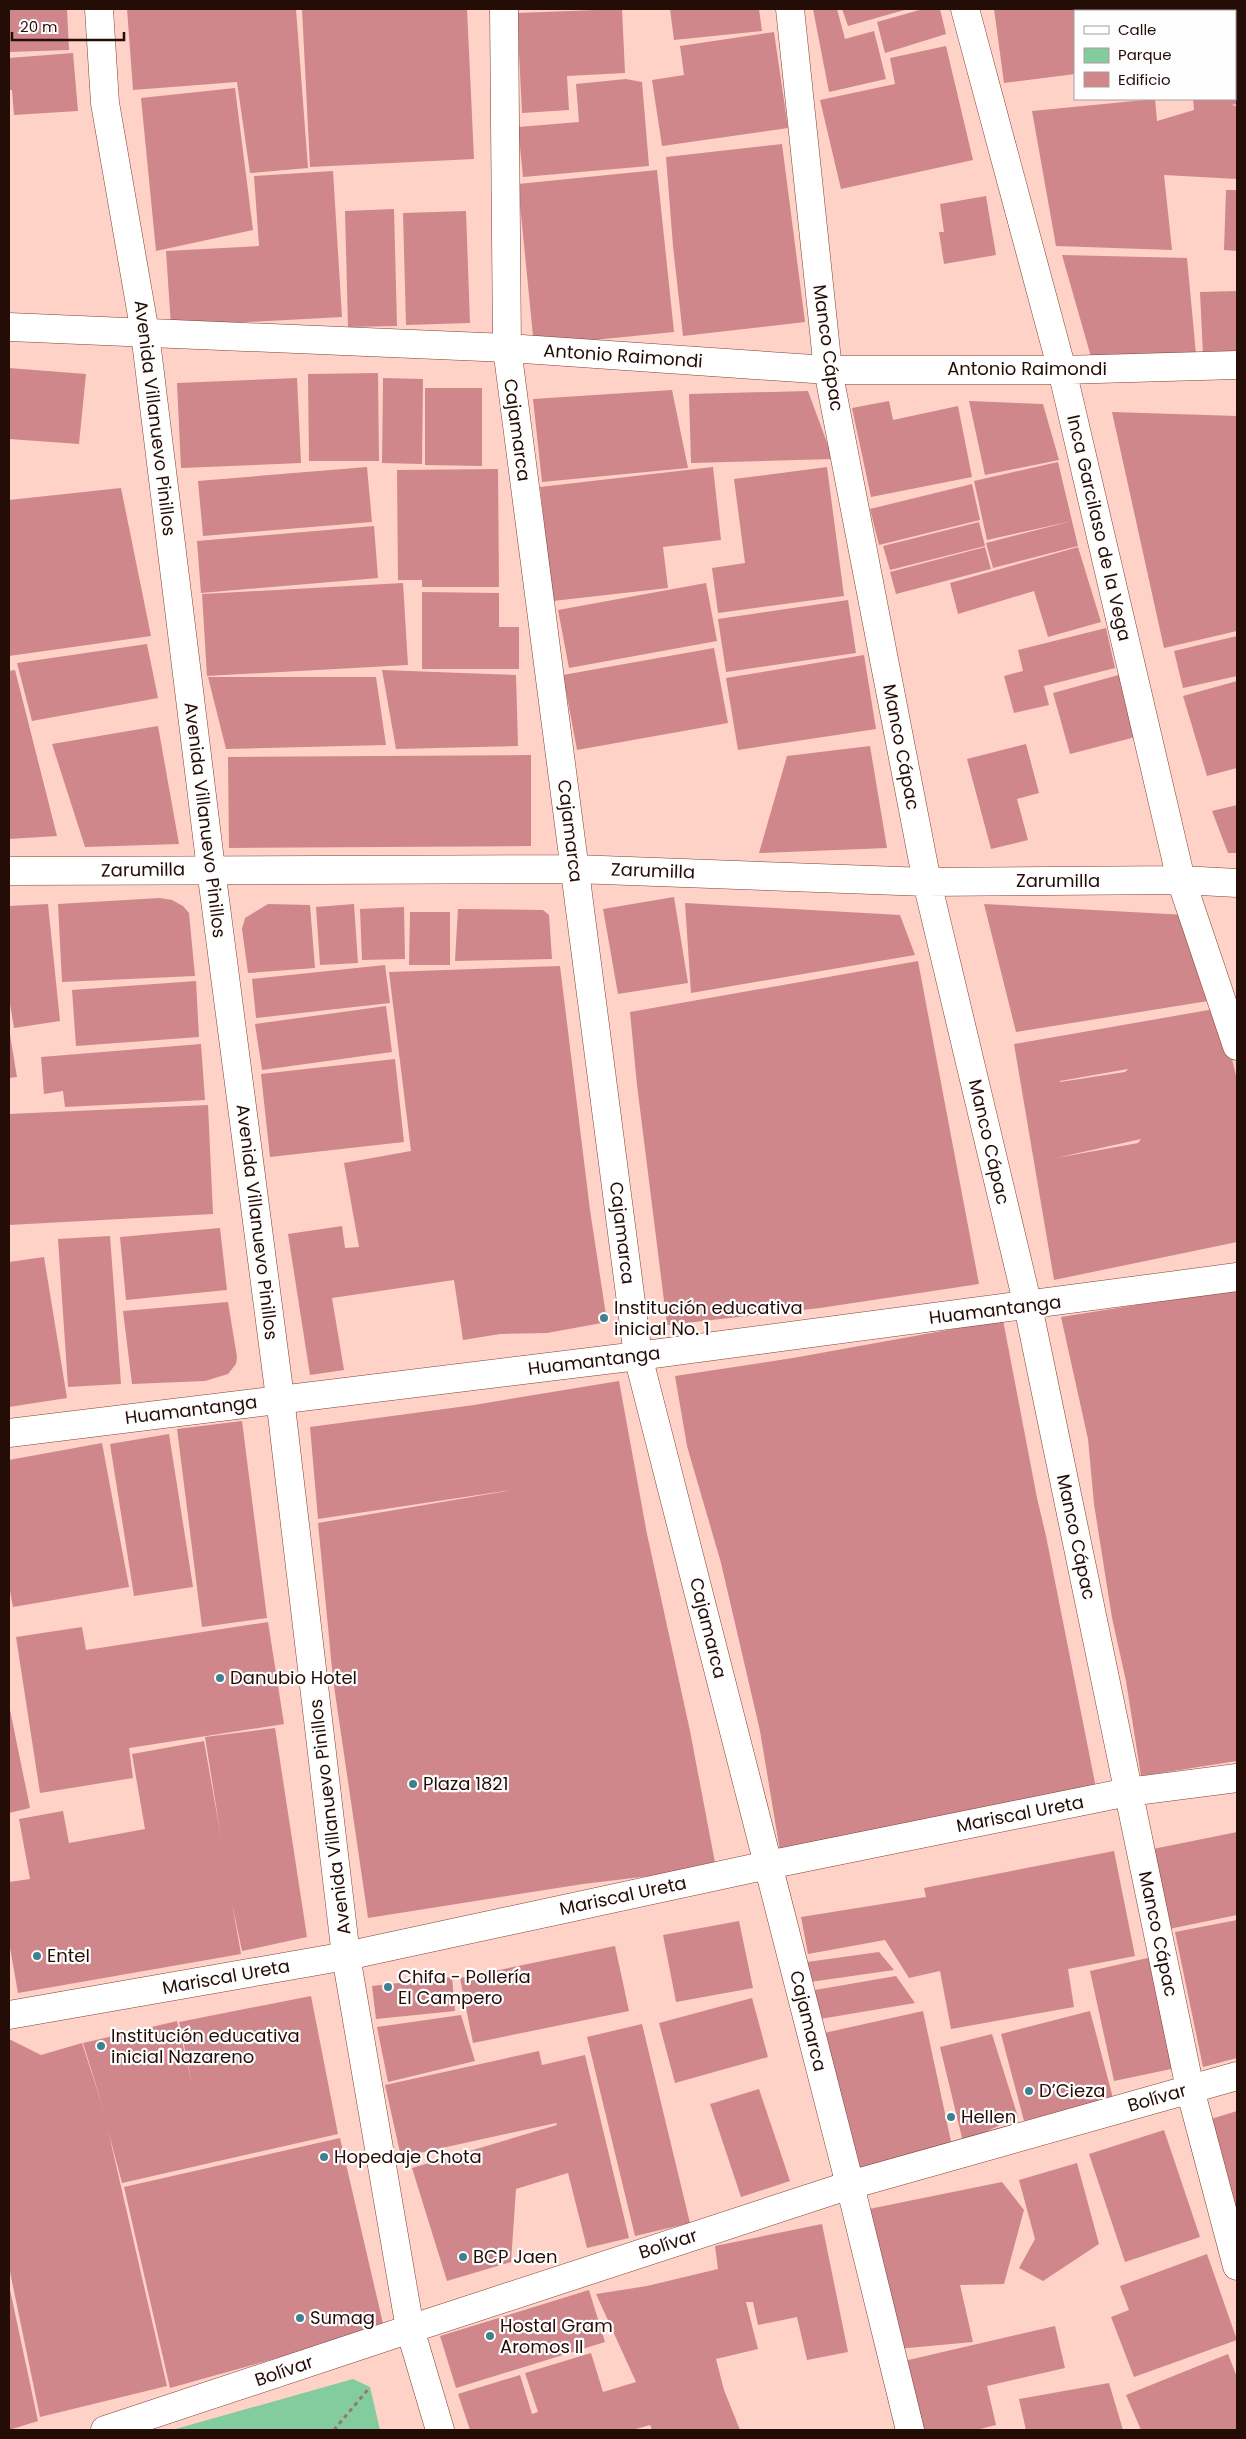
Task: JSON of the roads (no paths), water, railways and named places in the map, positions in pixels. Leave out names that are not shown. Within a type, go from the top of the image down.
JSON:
[{"type":"street","name":"Avenida Villanuevo Pinillos","points":[[99,9],[105,102],[146,333],[211,869],[280,1398],[346,1956],[410,2329],[440,2430]]},
{"type":"street","name":"Cajamarca","points":[[504,9],[507,348],[638,1356],[850,2185],[910,2430]]},
{"type":"street","name":"Manco Cápac","points":[[790,9],[828,370],[927,882],[1028,1306],[1190,2089],[1237,2266]]},
{"type":"street","name":"Inca Garcilaso de la Vega","points":[[965,9],[1062,370],[1181,880],[1237,1046]]},
{"type":"street","name":"Antonio Raimondi","points":[[9,328],[507,348],[828,370],[1062,370],[1237,365]]},
{"type":"street","name":"Zarumilla","points":[[9,871],[575,868],[927,882],[1181,880],[1237,883]]},
{"type":"street","name":"Huamantanga","points":[[9,1433],[280,1398],[638,1356],[1237,1277]]},
{"type":"street","name":"Mariscal Ureta","points":[[9,2015],[346,1956],[768,1865],[1128,1792],[1237,1778]]},
{"type":"street","name":"Bolívar","points":[[104,2430],[850,2185],[1237,2076]]},
{"type":"place","name":"Institución educativa inicial No. 1","points":[[604,1318]]},
{"type":"place","name":"Danubio Hotel","points":[[220,1678]]},
{"type":"place","name":"Plaza 1821","points":[[413,1784]]},
{"type":"place","name":"Entel","points":[[37,1956]]},
{"type":"place","name":"Chifa - Pollería El Campero","points":[[388,1987]]},
{"type":"place","name":"Institución educativa inicial Nazareno","points":[[101,2046]]},
{"type":"place","name":"D’Cieza","points":[[1029,2091]]},
{"type":"place","name":"Hellen","points":[[951,2117]]},
{"type":"place","name":"Hopedaje Chota","points":[[324,2157]]},
{"type":"place","name":"BCP Jaen","points":[[463,2257]]},
{"type":"place","name":"Sumag","points":[[300,2318]]},
{"type":"place","name":"Hostal Gram Aromos II","points":[[490,2336]]}]
